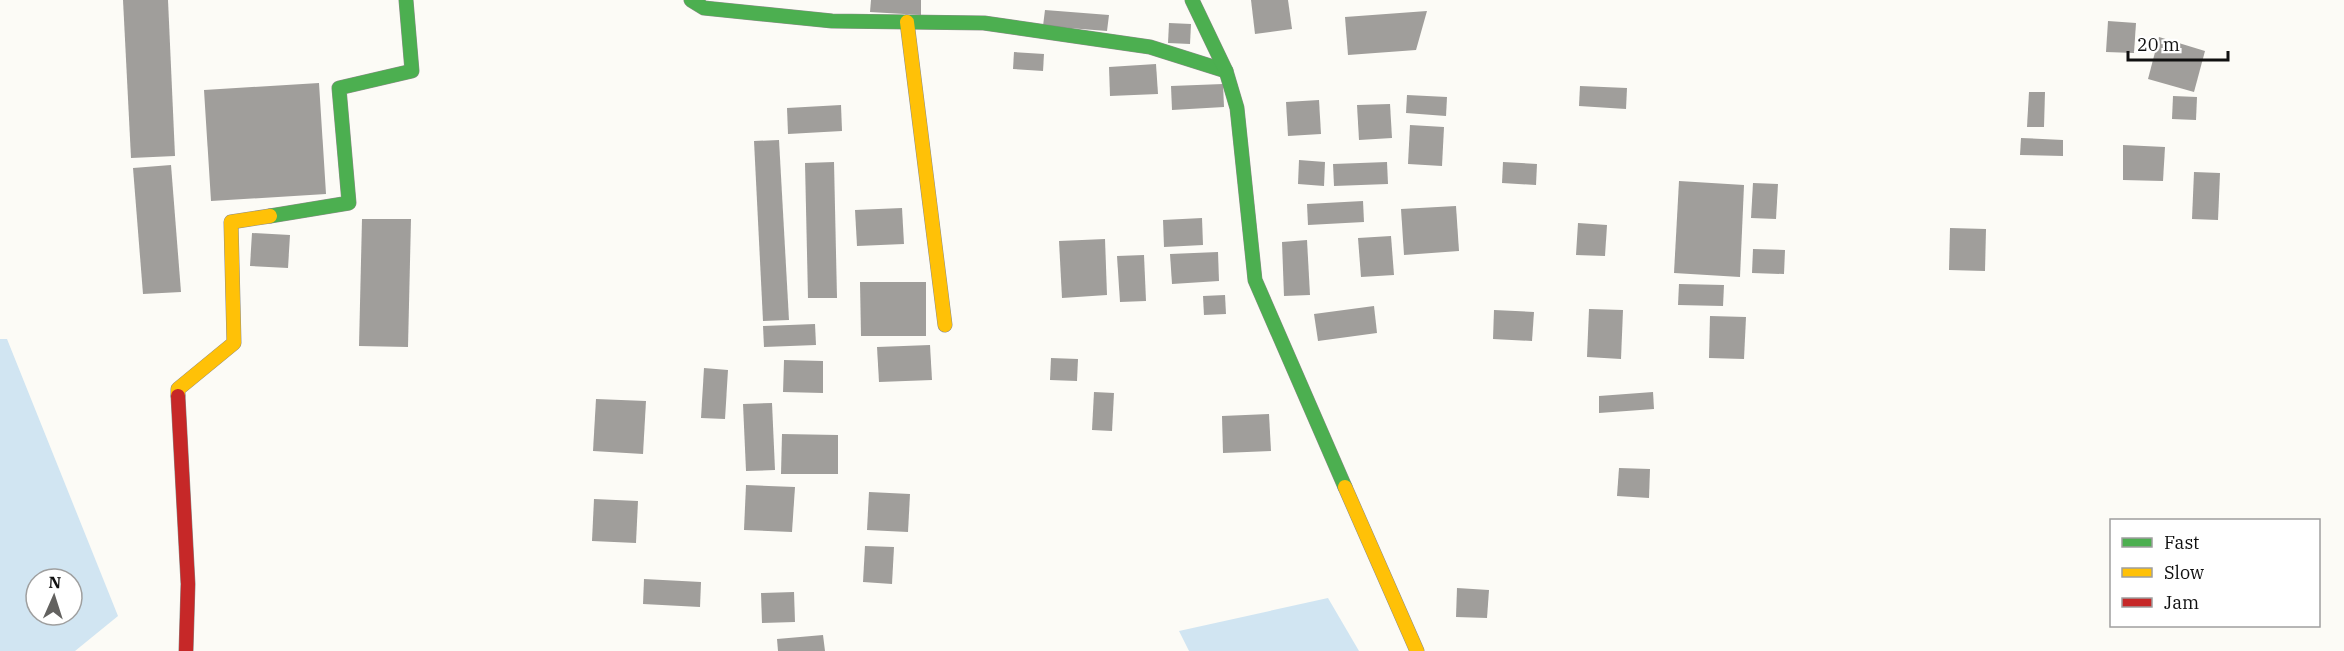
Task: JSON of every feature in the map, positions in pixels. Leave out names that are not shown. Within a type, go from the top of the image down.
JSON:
[{"type":"street","points":[[186,651],[188,584],[178,389],[234,343],[231,222],[349,203],[339,88],[412,71],[406,0]]},
{"type":"street","points":[[691,0],[704,8],[832,21],[984,23],[1150,47],[1226,71]]},
{"type":"street","points":[[1192,0],[1226,71],[1237,108],[1255,280],[1417,651]]},
{"type":"street","points":[[907,22],[945,325]]},
{"type":"water","points":[[0,339],[7,339],[118,616],[75,651],[0,651]]},
{"type":"water","points":[[1328,598],[1359,651],[1189,651],[1179,631]]},
{"type":"building","points":[[123,0],[168,0],[175,156],[131,158]]},
{"type":"building","points":[[871,0],[921,0],[921,15],[870,12]]},
{"type":"building","points":[[1251,0],[1288,0],[1292,29],[1255,34]]},
{"type":"building","points":[[1045,10],[1109,15],[1107,31],[1043,26]]},
{"type":"building","points":[[1427,11],[1416,50],[1348,55],[1345,17]]},
{"type":"building","points":[[2108,21],[2136,23],[2134,53],[2106,52]]},
{"type":"building","points":[[1169,23],[1191,24],[1190,44],[1168,43]]},
{"type":"building","points":[[2159,37],[2205,51],[2194,92],[2148,79]]},
{"type":"building","points":[[1014,52],[1044,54],[1043,71],[1013,69]]},
{"type":"building","points":[[1156,64],[1158,94],[1110,96],[1109,67]]},
{"type":"building","points":[[319,83],[326,194],[211,201],[204,90]]},
{"type":"building","points":[[1223,84],[1224,107],[1172,110],[1171,86]]},
{"type":"building","points":[[1580,86],[1627,88],[1626,109],[1579,106]]},
{"type":"building","points":[[2029,92],[2045,92],[2044,127],[2027,127]]},
{"type":"building","points":[[1407,95],[1447,97],[1446,116],[1406,113]]},
{"type":"building","points":[[2173,96],[2197,97],[2196,120],[2172,119]]},
{"type":"building","points":[[1319,100],[1321,134],[1288,136],[1286,102]]},
{"type":"building","points":[[1390,104],[1392,138],[1359,140],[1357,105]]},
{"type":"building","points":[[841,105],[842,131],[788,134],[787,108]]},
{"type":"building","points":[[1410,125],[1444,127],[1442,166],[1408,164]]},
{"type":"building","points":[[2021,138],[2063,140],[2063,156],[2020,155]]},
{"type":"building","points":[[779,140],[789,320],[763,321],[754,141]]},
{"type":"building","points":[[2123,145],[2165,147],[2163,181],[2123,180]]},
{"type":"building","points":[[1299,160],[1325,162],[1324,186],[1298,184]]},
{"type":"building","points":[[834,162],[837,298],[808,298],[805,163]]},
{"type":"building","points":[[1387,162],[1388,184],[1334,186],[1333,164]]},
{"type":"building","points":[[1503,162],[1537,164],[1536,185],[1502,183]]},
{"type":"building","points":[[171,165],[181,292],[143,294],[133,168]]},
{"type":"building","points":[[2194,172],[2220,173],[2218,220],[2192,219]]},
{"type":"building","points":[[1679,181],[1744,185],[1740,277],[1674,273]]},
{"type":"building","points":[[1753,183],[1778,184],[1776,219],[1751,218]]},
{"type":"building","points":[[1363,201],[1364,222],[1308,225],[1307,204]]},
{"type":"building","points":[[1456,206],[1459,251],[1404,255],[1401,209]]},
{"type":"building","points":[[902,208],[904,244],[857,246],[855,210]]},
{"type":"building","points":[[1202,218],[1203,245],[1164,247],[1163,220]]},
{"type":"building","points":[[362,219],[411,219],[408,347],[359,346]]},
{"type":"building","points":[[1578,223],[1607,225],[1605,256],[1576,255]]},
{"type":"building","points":[[1950,228],[1986,229],[1985,271],[1949,270]]},
{"type":"building","points":[[252,233],[290,235],[288,268],[250,266]]},
{"type":"building","points":[[1391,236],[1394,275],[1361,277],[1358,238]]},
{"type":"building","points":[[1105,239],[1107,295],[1062,298],[1059,241]]},
{"type":"building","points":[[1307,240],[1310,295],[1284,296],[1282,242]]},
{"type":"building","points":[[1753,249],[1785,250],[1784,274],[1752,273]]},
{"type":"building","points":[[1218,252],[1219,281],[1172,284],[1170,254]]},
{"type":"building","points":[[1144,255],[1146,301],[1120,302],[1117,256]]},
{"type":"building","points":[[860,282],[926,282],[926,336],[861,336]]},
{"type":"building","points":[[1679,284],[1724,285],[1723,306],[1678,305]]},
{"type":"building","points":[[1225,295],[1226,314],[1204,315],[1203,296]]},
{"type":"building","points":[[1374,306],[1377,333],[1318,341],[1314,314]]},
{"type":"building","points":[[1589,309],[1623,310],[1621,359],[1587,357]]},
{"type":"building","points":[[1494,310],[1534,312],[1532,341],[1493,339]]},
{"type":"building","points":[[1710,316],[1746,317],[1744,359],[1709,358]]},
{"type":"building","points":[[815,324],[816,345],[764,347],[763,326]]},
{"type":"building","points":[[930,345],[932,380],[879,382],[877,347]]},
{"type":"building","points":[[1051,358],[1078,359],[1077,381],[1050,380]]},
{"type":"building","points":[[784,360],[823,361],[823,393],[783,392]]},
{"type":"building","points":[[704,368],[728,370],[725,419],[701,418]]},
{"type":"building","points":[[1094,392],[1114,393],[1112,431],[1092,430]]},
{"type":"building","points":[[1653,392],[1654,409],[1599,413],[1599,396]]},
{"type":"building","points":[[596,399],[646,401],[643,454],[593,451]]},
{"type":"building","points":[[772,403],[775,470],[746,471],[743,404]]},
{"type":"building","points":[[1269,414],[1271,451],[1223,453],[1222,416]]},
{"type":"building","points":[[782,434],[838,435],[838,474],[781,474]]},
{"type":"building","points":[[1619,468],[1650,469],[1649,498],[1617,496]]},
{"type":"building","points":[[746,485],[795,487],[792,532],[744,530]]},
{"type":"building","points":[[869,492],[910,494],[908,532],[867,530]]},
{"type":"building","points":[[594,499],[638,501],[636,543],[592,541]]},
{"type":"building","points":[[865,546],[894,547],[892,584],[863,582]]},
{"type":"building","points":[[644,579],[701,582],[700,607],[643,604]]},
{"type":"building","points":[[1457,588],[1489,590],[1487,618],[1456,617]]},
{"type":"building","points":[[794,592],[795,622],[762,623],[761,593]]},
{"type":"building","points":[[823,635],[825,651],[778,651],[777,639]]},
{"type":"traffic: fast","points":[[270,216],[349,203],[339,88],[412,71],[406,0]]},
{"type":"traffic: fast","points":[[691,0],[704,8],[832,21],[984,23],[1150,47],[1226,71]]},
{"type":"traffic: fast","points":[[1192,0],[1226,71],[1237,108],[1255,280],[1345,487]]},
{"type":"traffic: slow","points":[[907,22],[945,325]]},
{"type":"traffic: slow","points":[[178,396],[178,389],[234,343],[231,222],[270,216]]},
{"type":"traffic: slow","points":[[1345,487],[1417,651]]},
{"type":"traffic: jam","points":[[178,396],[188,584],[186,651]]}]
